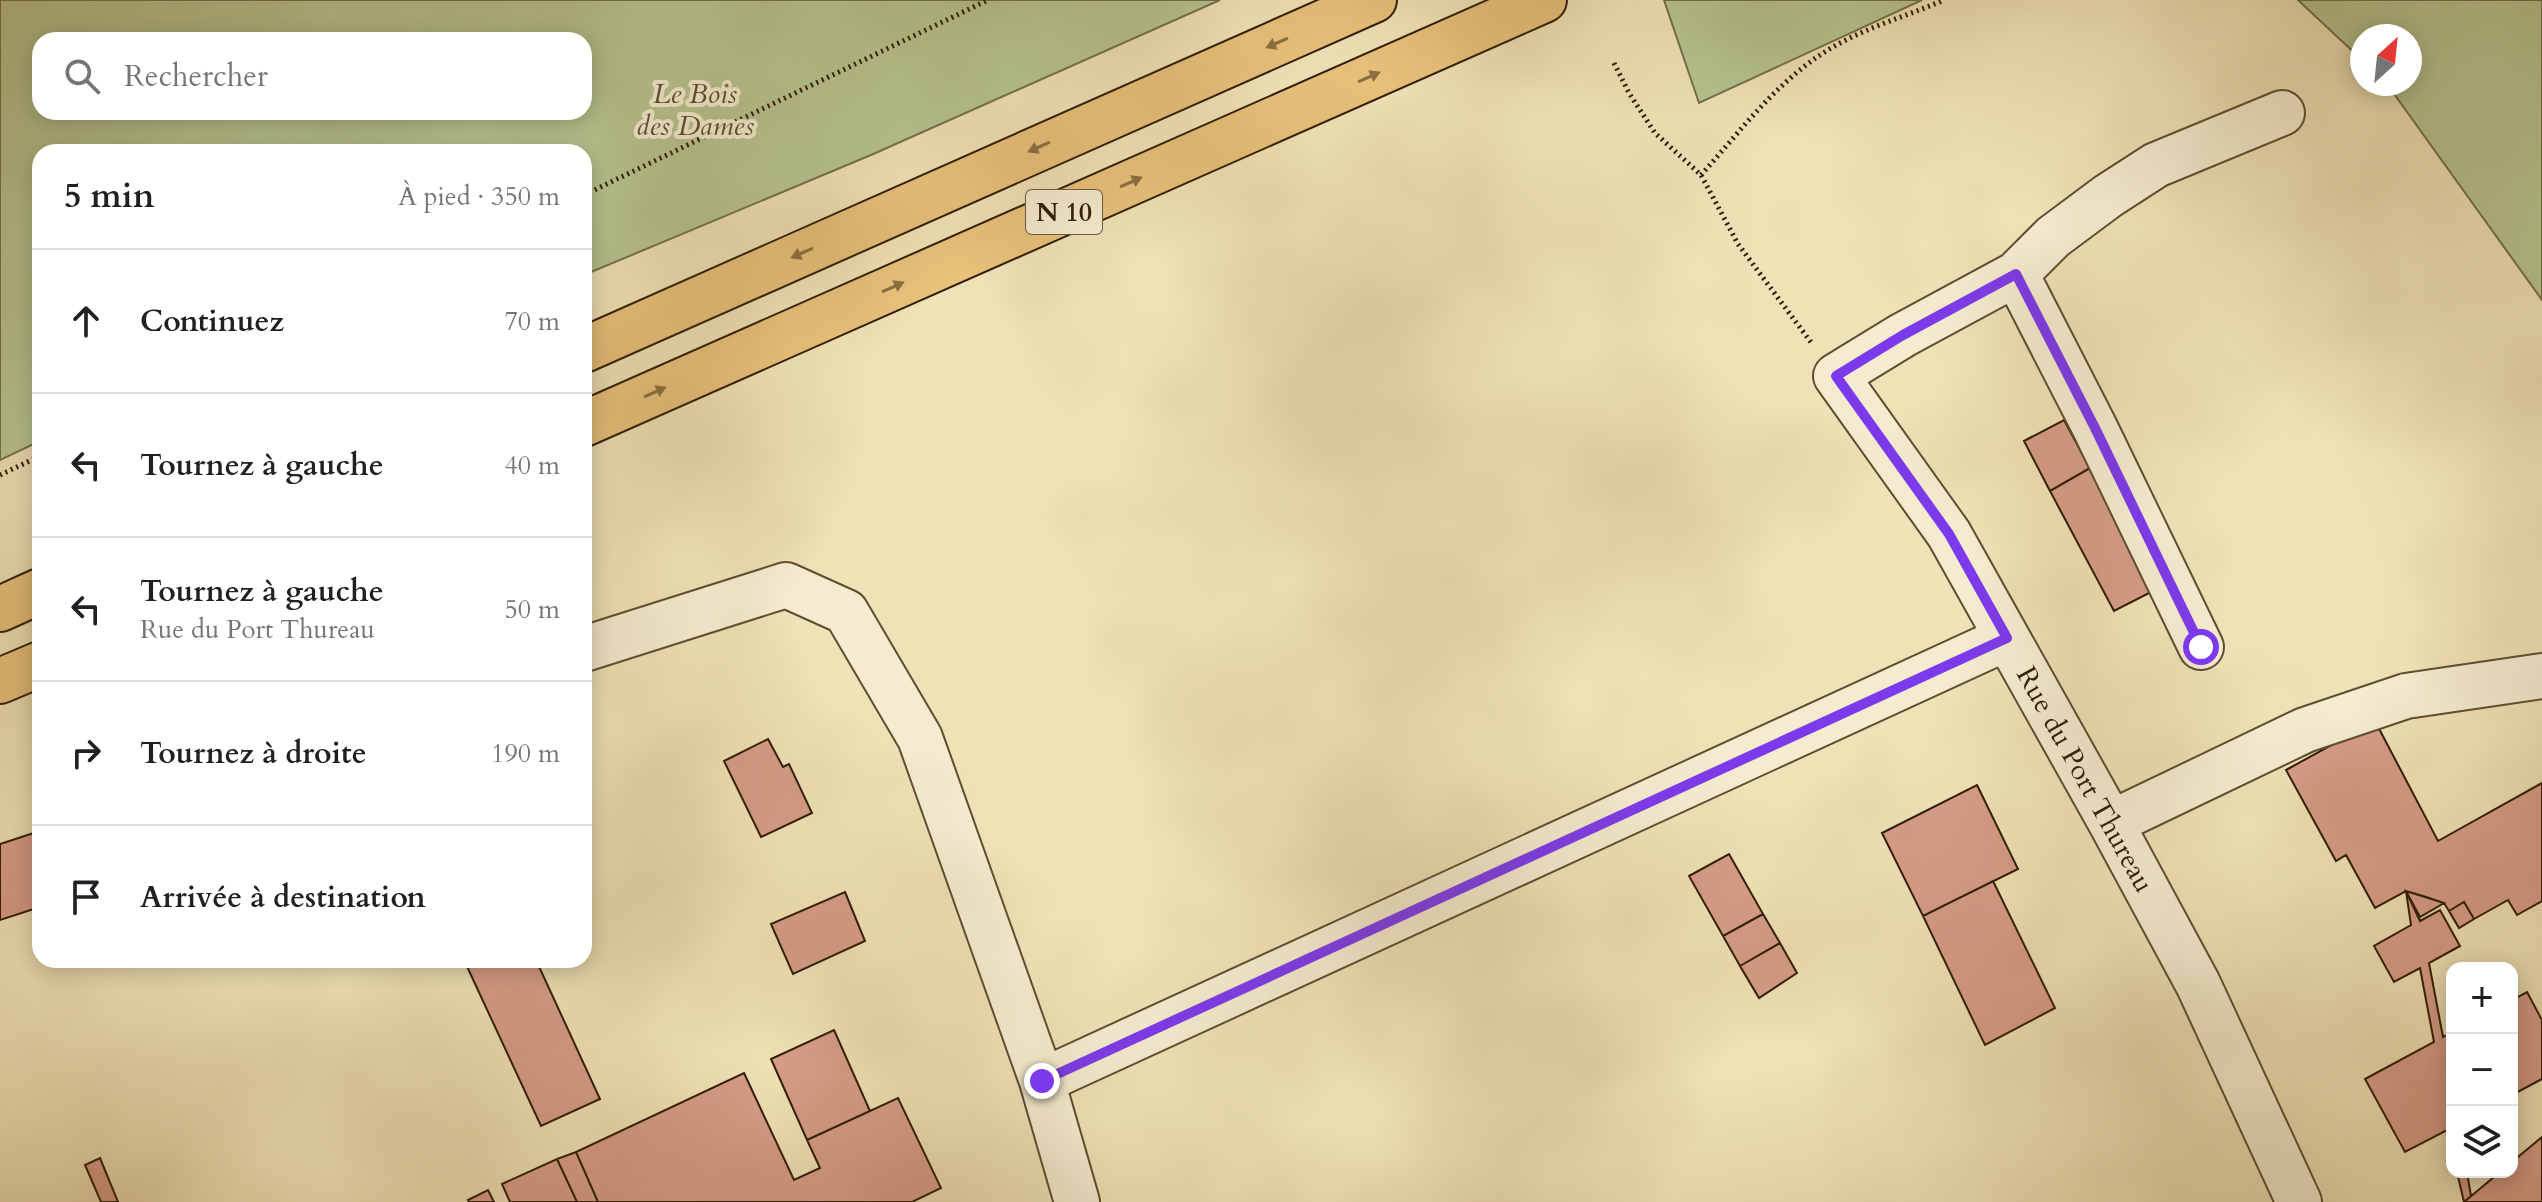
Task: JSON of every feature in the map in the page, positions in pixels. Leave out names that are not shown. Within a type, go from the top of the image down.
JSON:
[{"type":"highway","name":"N 10","points":[[592,346],[1374,0]]},
{"type":"highway","name":"N 10","points":[[592,420],[1544,0]]},
{"type":"highway","points":[[0,609],[32,595]]},
{"type":"highway","points":[[0,681],[32,667]]},
{"type":"street","points":[[1836,376],[1903,335],[2016,274],[2053,237],[2156,165],[2282,113]]},
{"type":"street","points":[[2016,274],[2201,647]]},
{"type":"street","name":"Rue du Port Thureau","points":[[1836,376],[1949,534],[2111,823],[2198,984],[2299,1202]]},
{"type":"street","points":[[592,646],[786,585],[846,612],[920,738],[1042,1081],[1077,1202]]},
{"type":"street","points":[[1042,1081],[2007,638]]},
{"type":"street","points":[[2111,823],[2305,730],[2406,696],[2542,676]]},
{"type":"path","points":[[592,191],[988,0]]},
{"type":"path","points":[[1701,175],[1779,86],[1810,61],[1846,40],[1944,0]]},
{"type":"path","points":[[1614,63],[1655,133],[1701,175],[1738,244],[1836,376]]},
{"type":"path","points":[[0,475],[32,460]]},
{"type":"green space","name":"Le Bois des Dames","points":[[0,0],[1220,0],[871,155],[592,272],[592,144],[32,144],[32,445],[0,460]]},
{"type":"green space","points":[[1664,0],[1922,0],[1699,103]]},
{"type":"green space","points":[[2298,0],[2542,0],[2542,300],[2396,96],[2422,96],[2422,24],[2350,24],[2350,49]]},
{"type":"building","points":[[2064,420],[2090,468],[2050,491],[2024,441]]},
{"type":"building","points":[[2090,468],[2155,590],[2114,611],[2050,491]]},
{"type":"building","points":[[2375,721],[2438,841],[2542,783],[2542,901],[2517,915],[2508,900],[2474,919],[2464,902],[2449,911],[2444,903],[2406,891],[2375,908],[2346,855],[2336,861],[2286,770]]},
{"type":"building","points":[[768,739],[783,767],[789,764],[812,813],[761,837],[724,761]]},
{"type":"building","points":[[1977,785],[2018,869],[1923,916],[1882,833]]},
{"type":"building","points":[[32,834],[32,910],[0,920],[0,844]]},
{"type":"building","points":[[1729,854],[1763,914],[1723,936],[1689,876]]},
{"type":"building","points":[[1993,881],[2055,1008],[1985,1045],[1923,916]]},
{"type":"building","points":[[2406,891],[2426,897],[2444,903],[2420,917]]},
{"type":"building","points":[[2406,891],[2420,921],[2440,910],[2460,946],[2429,963],[2443,1037],[2446,1035],[2446,1131],[2405,1152],[2365,1079],[2434,1042],[2420,968],[2394,982],[2374,946],[2411,925]]},
{"type":"building","points":[[845,892],[865,941],[793,974],[771,924]]},
{"type":"building","points":[[2464,902],[2474,919],[2459,928],[2449,911]]},
{"type":"building","points":[[1763,914],[1780,943],[1740,966],[1723,936]]},
{"type":"building","points":[[1780,943],[1797,973],[1759,998],[1740,966]]},
{"type":"building","points":[[468,968],[540,968],[600,1099],[541,1126]]},
{"type":"building","points":[[2527,992],[2542,1020],[2542,1079],[2518,1092],[2518,1034],[2518,997]]},
{"type":"building","points":[[834,1030],[870,1111],[807,1140],[771,1059]]},
{"type":"building","points":[[744,1073],[794,1180],[820,1168],[807,1140],[898,1098],[941,1188],[912,1202],[598,1202],[576,1152]]},
{"type":"building","points":[[2542,1137],[2542,1202],[2464,1202],[2493,1178],[2518,1178],[2518,1157]]},
{"type":"building","points":[[576,1152],[598,1202],[577,1202],[557,1159]]},
{"type":"building","points":[[100,1158],[118,1202],[101,1202],[85,1165]]},
{"type":"building","points":[[557,1159],[577,1202],[510,1202],[502,1184]]},
{"type":"building","points":[[2458,1178],[2468,1178],[2471,1196],[2464,1202]]},
{"type":"building","points":[[488,1190],[494,1202],[469,1202],[468,1200]]},
{"type":"route","points":[[1042,1081],[2007,638],[1949,534],[1836,376],[1903,335],[2016,274],[2201,647]]}]
